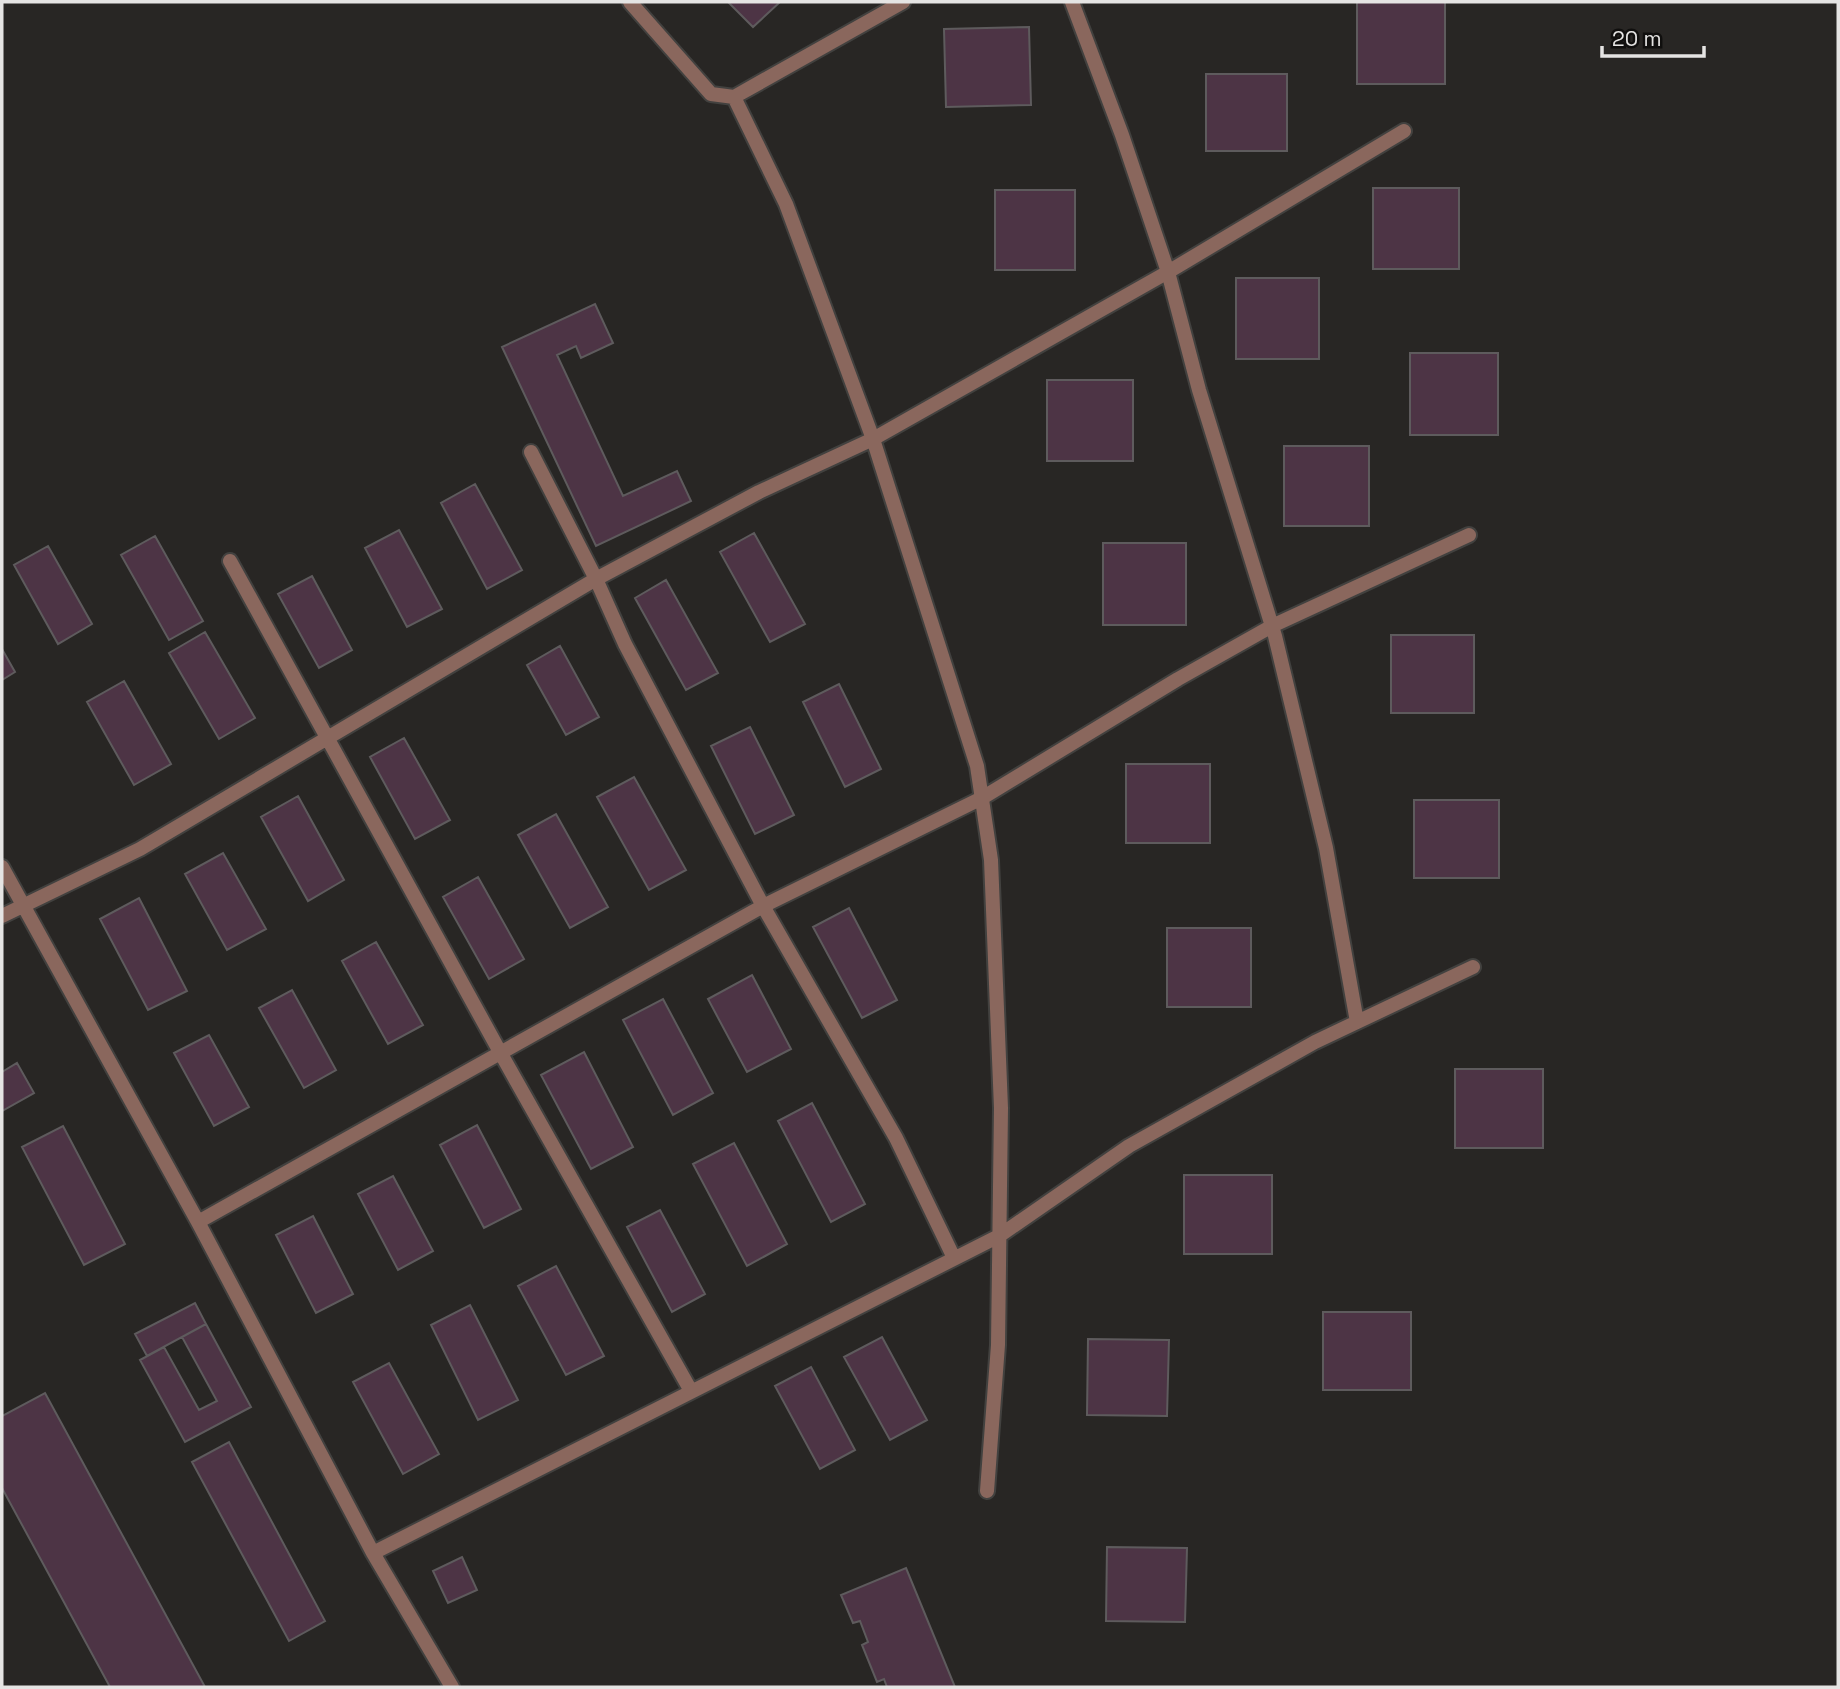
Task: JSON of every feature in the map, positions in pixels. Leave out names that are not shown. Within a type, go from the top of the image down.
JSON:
[{"type":"street","points":[[630,2],[711,94],[734,97],[902,2]]},
{"type":"street","points":[[1072,2],[1122,135],[1168,271],[1199,390],[1272,626],[1326,848],[1357,1022]]},
{"type":"street","points":[[734,97],[786,204],[873,439],[977,766],[991,860],[1001,1108],[998,1345],[986,1491]]},
{"type":"street","points":[[2,916],[139,849],[596,579],[759,492],[873,439],[1168,271],[1404,131]]},
{"type":"street","points":[[531,452],[596,579],[625,643],[763,906],[896,1138],[954,1258]]},
{"type":"street","points":[[198,1222],[763,906],[982,797],[1272,626],[1468,535]]},
{"type":"street","points":[[230,561],[500,1052],[691,1391]]},
{"type":"street","points":[[2,867],[198,1222],[373,1553],[452,1687]]},
{"type":"street","points":[[373,1553],[999,1236],[1129,1146],[1315,1042],[1473,967]]},
{"type":"building","points":[[728,2],[780,2],[753,27]]},
{"type":"building","points":[[1357,2],[1445,2],[1445,84],[1357,84]]},
{"type":"building","points":[[1029,27],[1031,105],[946,107],[944,29]]},
{"type":"building","points":[[1206,74],[1287,74],[1287,151],[1206,151]]},
{"type":"building","points":[[1373,188],[1459,188],[1459,269],[1373,269]]},
{"type":"building","points":[[995,190],[1075,190],[1075,270],[995,270]]},
{"type":"building","points":[[1236,278],[1319,278],[1319,359],[1236,359]]},
{"type":"building","points":[[595,304],[613,343],[581,358],[576,346],[557,355],[623,496],[677,471],[691,501],[596,546],[502,347]]},
{"type":"building","points":[[1410,353],[1498,353],[1498,435],[1410,435]]},
{"type":"building","points":[[1047,380],[1133,380],[1133,461],[1047,461]]},
{"type":"building","points":[[1284,446],[1369,446],[1369,526],[1284,526]]},
{"type":"building","points":[[475,484],[522,570],[487,589],[441,503]]},
{"type":"building","points":[[399,530],[442,609],[407,627],[365,548]]},
{"type":"building","points":[[754,533],[805,624],[770,642],[720,552]]},
{"type":"building","points":[[155,536],[203,621],[169,640],[121,555]]},
{"type":"building","points":[[1103,543],[1186,543],[1186,625],[1103,625]]},
{"type":"building","points":[[48,546],[92,624],[58,644],[14,565]]},
{"type":"building","points":[[312,576],[352,650],[319,668],[278,594]]},
{"type":"building","points":[[666,580],[718,673],[686,690],[635,598]]},
{"type":"building","points":[[205,632],[255,718],[219,739],[169,653]]},
{"type":"building","points":[[1391,635],[1474,635],[1474,713],[1391,713]]},
{"type":"building","points":[[560,646],[599,717],[566,735],[527,665]]},
{"type":"building","points":[[2,649],[15,672],[2,680]]},
{"type":"building","points":[[124,681],[171,764],[134,785],[87,702]]},
{"type":"building","points":[[839,684],[881,769],[845,787],[803,702]]},
{"type":"building","points":[[750,727],[794,815],[755,834],[711,746]]},
{"type":"building","points":[[404,738],[450,820],[415,839],[370,757]]},
{"type":"building","points":[[1126,764],[1210,764],[1210,843],[1126,843]]},
{"type":"building","points":[[634,777],[686,870],[649,890],[597,797]]},
{"type":"building","points":[[298,796],[344,880],[308,901],[261,817]]},
{"type":"building","points":[[1414,800],[1499,800],[1499,878],[1414,878]]},
{"type":"building","points":[[556,814],[608,907],[570,928],[518,835]]},
{"type":"building","points":[[223,853],[266,929],[227,950],[185,874]]},
{"type":"building","points":[[478,877],[524,959],[489,979],[443,897]]},
{"type":"building","points":[[139,898],[187,991],[148,1010],[100,919]]},
{"type":"building","points":[[849,908],[897,1000],[862,1018],[813,927]]},
{"type":"building","points":[[1167,928],[1251,928],[1251,1007],[1167,1007]]},
{"type":"building","points":[[376,942],[423,1025],[388,1044],[342,961]]},
{"type":"building","points":[[752,975],[791,1049],[747,1072],[708,999]]},
{"type":"building","points":[[292,990],[336,1070],[304,1088],[259,1008]]},
{"type":"building","points":[[663,999],[713,1093],[673,1115],[623,1020]]},
{"type":"building","points":[[209,1035],[249,1107],[214,1126],[174,1053]]},
{"type":"building","points":[[584,1052],[633,1147],[591,1169],[541,1075]]},
{"type":"building","points":[[17,1063],[34,1093],[2,1111],[2,1072]]},
{"type":"building","points":[[1455,1069],[1543,1069],[1543,1148],[1455,1148]]},
{"type":"building","points":[[812,1103],[865,1204],[831,1222],[778,1121]]},
{"type":"building","points":[[477,1125],[521,1209],[484,1228],[440,1145]]},
{"type":"building","points":[[63,1126],[125,1244],[84,1265],[22,1147]]},
{"type":"building","points":[[734,1143],[787,1244],[747,1266],[693,1164]]},
{"type":"building","points":[[1184,1175],[1272,1175],[1272,1254],[1184,1254]]},
{"type":"building","points":[[393,1176],[433,1251],[398,1270],[358,1194]]},
{"type":"building","points":[[660,1210],[705,1294],[672,1312],[627,1227]]},
{"type":"building","points":[[313,1216],[353,1294],[316,1313],[276,1235]]},
{"type":"building","points":[[556,1266],[604,1356],[566,1375],[518,1286]]},
{"type":"building","points":[[195,1303],[206,1324],[147,1356],[135,1334]]},
{"type":"building","points":[[470,1305],[518,1400],[478,1420],[431,1325]]},
{"type":"building","points":[[1323,1312],[1411,1312],[1411,1390],[1323,1390]]},
{"type":"building","points":[[206,1324],[251,1407],[185,1442],[140,1360],[164,1347],[199,1410],[217,1401],[182,1337]]},
{"type":"building","points":[[882,1337],[927,1420],[890,1440],[844,1357]]},
{"type":"building","points":[[1088,1339],[1169,1340],[1167,1416],[1087,1415]]},
{"type":"building","points":[[389,1363],[439,1454],[403,1474],[353,1382]]},
{"type":"building","points":[[811,1367],[855,1450],[820,1469],[775,1386]]},
{"type":"building","points":[[45,1393],[205,1687],[110,1687],[2,1488],[2,1416]]},
{"type":"building","points":[[229,1442],[325,1621],[289,1641],[192,1462]]},
{"type":"building","points":[[1107,1547],[1187,1548],[1185,1622],[1106,1621]]},
{"type":"building","points":[[462,1557],[477,1590],[448,1603],[433,1571]]},
{"type":"building","points":[[906,1568],[955,1687],[887,1687],[884,1679],[877,1682],[862,1645],[868,1642],[860,1621],[853,1623],[841,1595]]}]
